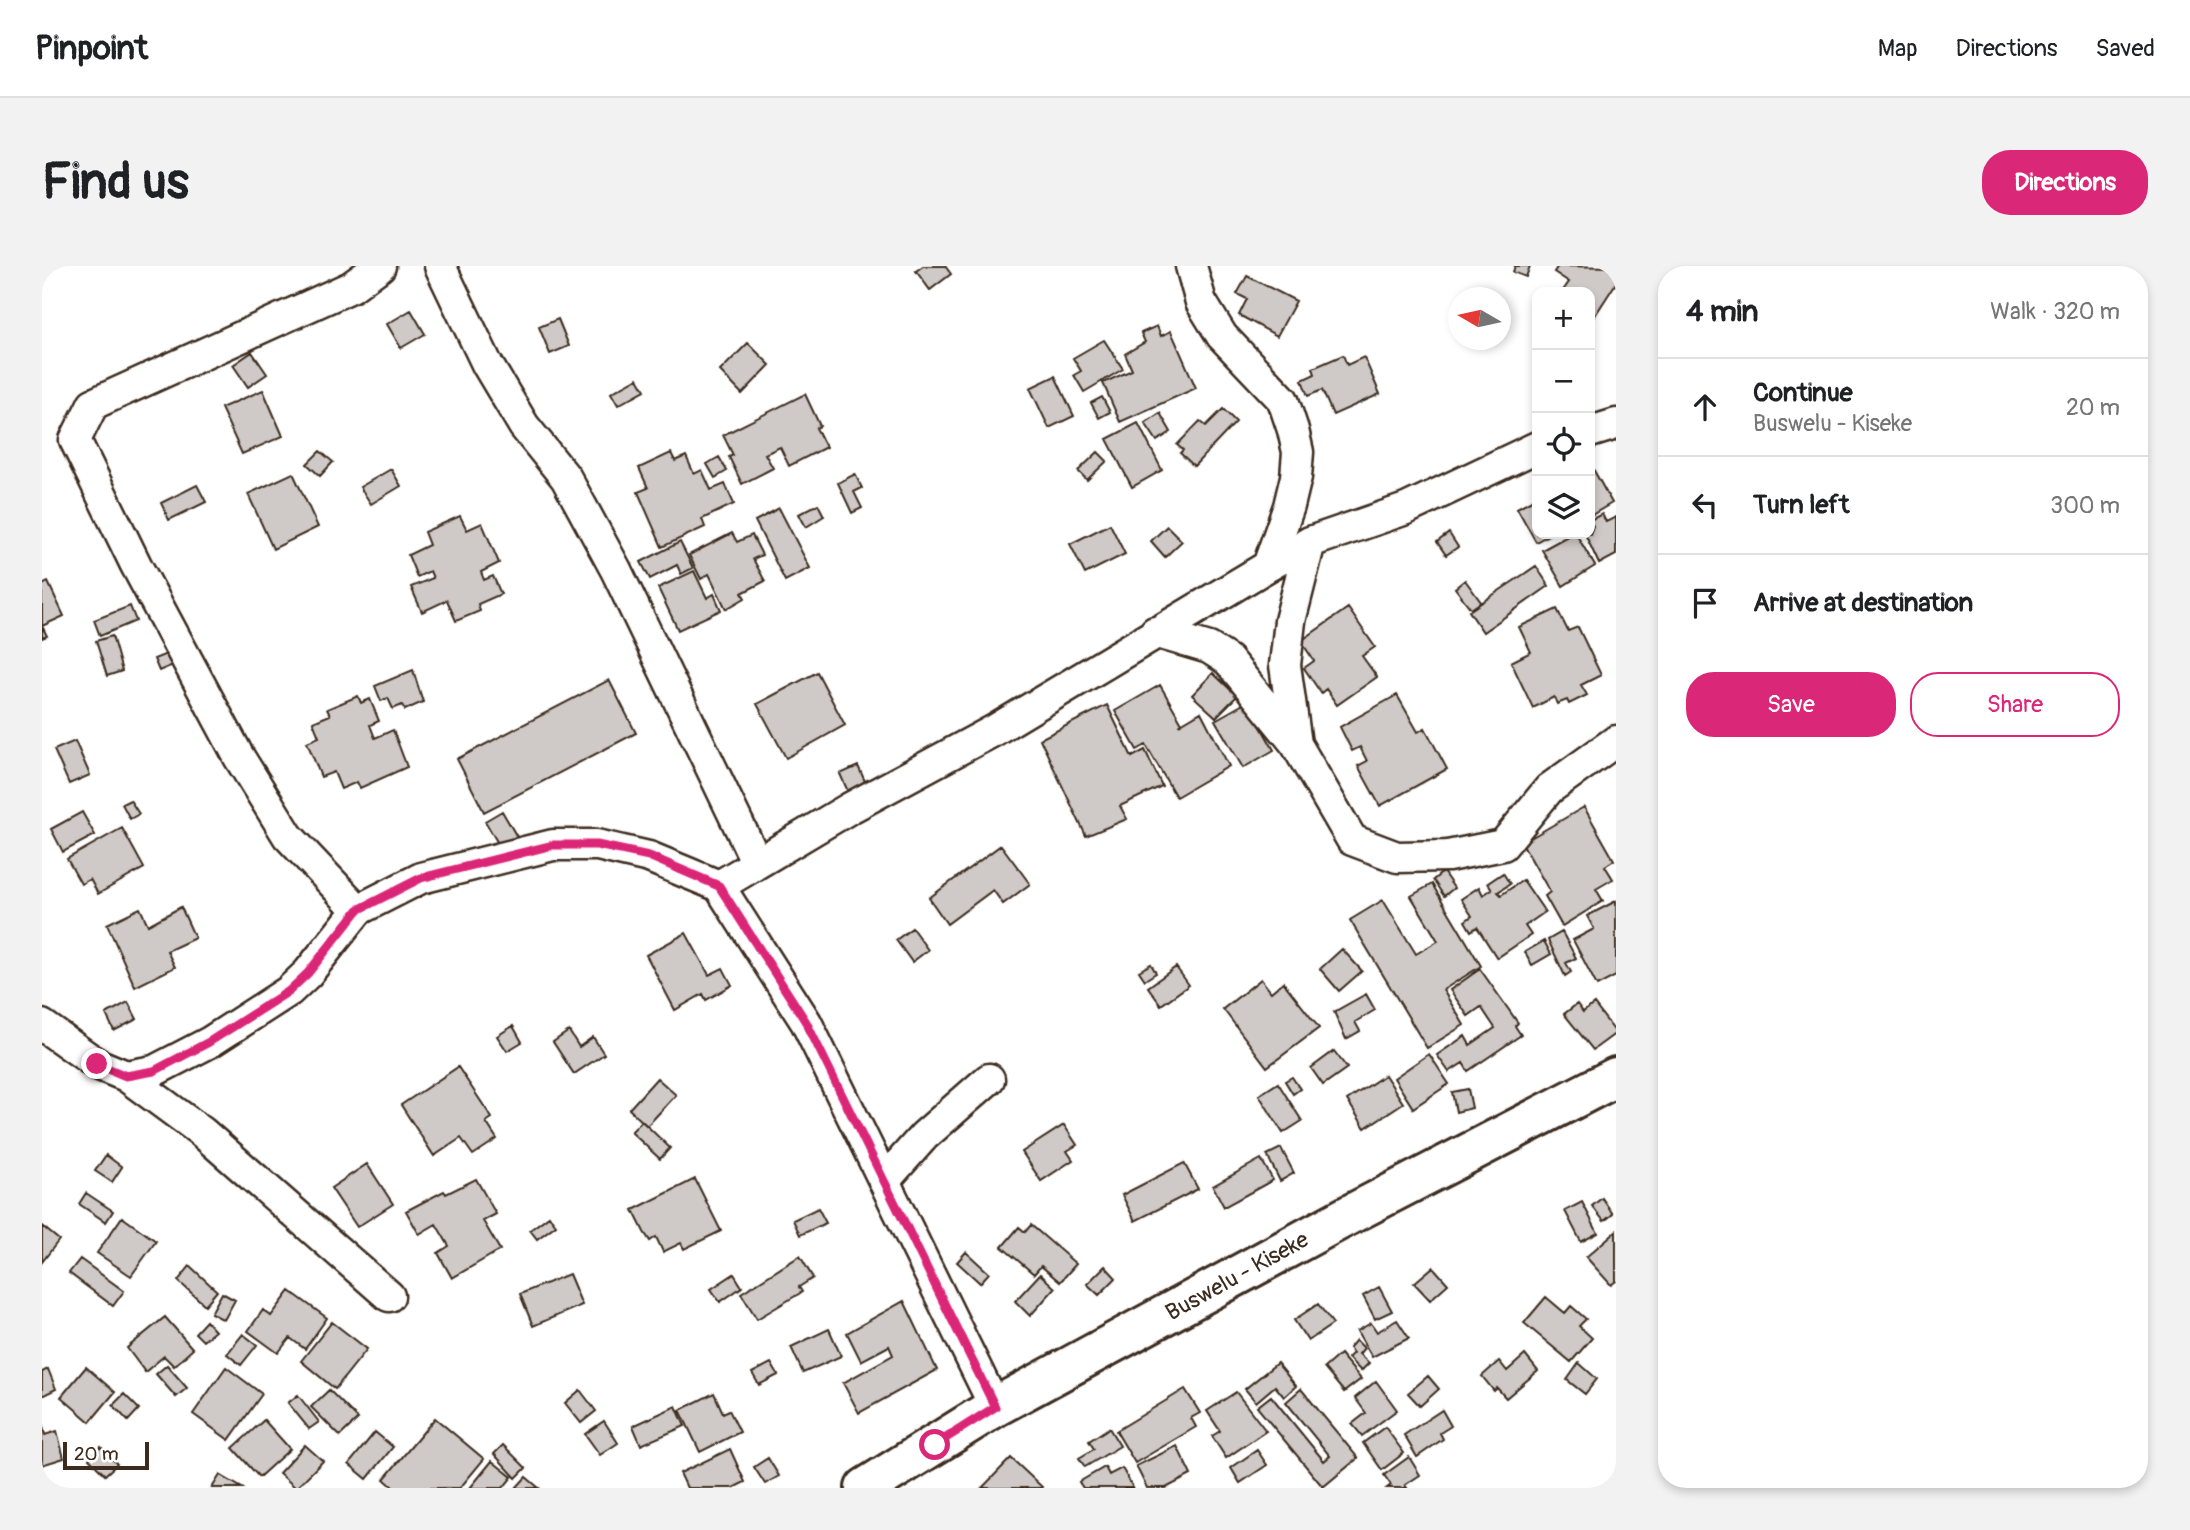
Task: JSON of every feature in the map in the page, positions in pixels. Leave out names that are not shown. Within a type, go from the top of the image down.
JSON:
[{"type":"main road","name":"Buswelu - Kiseke","points":[[865,1488],[995,1407],[1347,1216],[1616,1077]]},
{"type":"street","points":[[358,910],[288,836],[239,757],[136,565],[75,440],[93,404],[351,287],[380,266]]},
{"type":"street","points":[[440,266],[487,364],[524,426],[566,478],[616,570],[757,863]]},
{"type":"street","points":[[1191,266],[1201,302],[1222,336],[1283,400],[1293,430],[1298,452],[1296,477],[1268,566]]},
{"type":"street","points":[[1595,430],[1616,424]]},
{"type":"street","points":[[719,886],[850,808],[993,731],[1310,542],[1406,509],[1532,449]]},
{"type":"street","points":[[1296,744],[1285,665],[1290,621],[1310,542]]},
{"type":"street","points":[[1155,632],[1209,648],[1228,660],[1296,744],[1352,840],[1397,857],[1448,856],[1503,845],[1549,789],[1616,741]]},
{"type":"street","points":[[126,1076],[154,1071],[209,1042],[289,991],[308,973],[358,910],[421,878],[553,845],[597,845],[649,856],[719,886],[806,1022],[995,1407]]},
{"type":"street","points":[[42,1025],[97,1064],[126,1076],[202,1132],[389,1296]]},
{"type":"street","points":[[884,1181],[924,1136],[989,1079]]},
{"type":"building","points":[[923,266],[945,266],[951,274],[930,290],[916,271]]},
{"type":"building","points":[[1515,266],[1530,266],[1526,277],[1513,272]]},
{"type":"building","points":[[1558,266],[1616,267],[1616,283],[1595,315],[1595,287],[1566,287],[1569,282],[1554,272]]},
{"type":"building","points":[[1247,276],[1296,301],[1277,336],[1239,315],[1247,299],[1237,294]]},
{"type":"building","points":[[411,310],[425,334],[401,348],[387,324]]},
{"type":"building","points":[[558,319],[569,346],[550,354],[539,327]]},
{"type":"building","points":[[1157,326],[1161,336],[1171,331],[1196,388],[1120,422],[1103,383],[1132,370],[1125,354],[1145,342],[1141,333]]},
{"type":"building","points":[[1104,340],[1123,369],[1084,392],[1074,375],[1081,371],[1073,358]]},
{"type":"building","points":[[748,343],[770,365],[742,394],[720,371]]},
{"type":"building","points":[[252,352],[267,374],[248,387],[233,365]]},
{"type":"building","points":[[1343,355],[1347,365],[1364,357],[1380,394],[1333,415],[1322,390],[1308,396],[1302,380],[1315,374],[1313,368]]},
{"type":"building","points":[[1055,376],[1074,416],[1049,428],[1030,388]]},
{"type":"building","points":[[638,378],[645,390],[618,405],[611,393]]},
{"type":"building","points":[[263,390],[283,436],[242,454],[221,408]]},
{"type":"building","points":[[805,394],[820,426],[816,428],[826,447],[789,466],[780,447],[765,454],[773,468],[742,484],[729,457],[733,455],[723,435]]},
{"type":"building","points":[[1102,397],[1110,412],[1099,418],[1091,403]]},
{"type":"building","points":[[1223,409],[1236,422],[1194,466],[1180,453],[1183,450],[1177,445],[1200,421],[1206,426]]},
{"type":"building","points":[[1160,413],[1171,432],[1157,441],[1145,423]]},
{"type":"building","points":[[1138,423],[1162,470],[1132,487],[1107,439]]},
{"type":"building","points":[[320,451],[333,462],[320,476],[307,464]]},
{"type":"building","points":[[1098,452],[1107,461],[1087,480],[1078,471]]},
{"type":"building","points":[[671,453],[675,461],[686,456],[694,474],[702,470],[711,490],[725,484],[734,504],[702,519],[705,527],[662,547],[638,492],[648,488],[639,468]]},
{"type":"building","points":[[719,457],[727,471],[715,478],[707,464]]},
{"type":"building","points":[[391,469],[401,486],[371,504],[360,487]]},
{"type":"building","points":[[1595,472],[1612,503],[1595,513]]},
{"type":"building","points":[[293,473],[318,527],[273,549],[248,494]]},
{"type":"building","points":[[855,474],[862,488],[854,492],[862,508],[852,513],[838,483]]},
{"type":"building","points":[[197,485],[206,502],[169,520],[161,503]]},
{"type":"building","points":[[1532,500],[1532,535],[1517,508]]},
{"type":"building","points":[[818,504],[824,516],[806,527],[799,514]]},
{"type":"building","points":[[779,508],[810,568],[785,581],[755,521]]},
{"type":"building","points":[[1602,514],[1606,522],[1616,517],[1616,555],[1599,564],[1587,539],[1595,539],[1595,518]]},
{"type":"building","points":[[460,516],[467,530],[482,523],[499,563],[481,572],[484,580],[493,576],[501,594],[478,604],[480,611],[456,621],[447,600],[422,612],[411,587],[433,578],[430,571],[417,577],[408,555],[429,545],[424,532]]},
{"type":"building","points":[[1110,524],[1125,554],[1085,574],[1070,544]]},
{"type":"building","points":[[1167,526],[1182,541],[1165,557],[1151,541]]},
{"type":"building","points":[[732,533],[737,542],[752,535],[762,555],[753,559],[765,581],[742,593],[745,598],[726,609],[709,574],[701,579],[689,555]]},
{"type":"building","points":[[1449,533],[1458,547],[1446,555],[1437,542]]},
{"type":"building","points":[[1562,539],[1579,539],[1595,566],[1563,586],[1542,550]]},
{"type":"building","points":[[680,542],[693,568],[681,574],[677,565],[650,579],[641,562]]},
{"type":"building","points":[[1536,566],[1549,586],[1483,632],[1469,611]]},
{"type":"building","points":[[694,571],[707,598],[714,594],[721,610],[678,630],[658,588]]},
{"type":"building","points":[[1465,580],[1481,602],[1471,609],[1455,588]]},
{"type":"building","points":[[48,582],[64,616],[42,626],[42,585]]},
{"type":"building","points":[[130,606],[136,621],[100,636],[94,620]]},
{"type":"building","points":[[1348,608],[1375,647],[1362,656],[1377,677],[1337,705],[1326,689],[1321,693],[1304,668],[1314,661],[1301,641]]},
{"type":"building","points":[[1557,609],[1568,631],[1578,627],[1601,675],[1581,685],[1587,695],[1569,704],[1567,700],[1557,704],[1554,697],[1533,708],[1511,662],[1531,652],[1519,627]]},
{"type":"building","points":[[112,636],[122,671],[107,676],[96,641]]},
{"type":"building","points":[[169,653],[173,665],[159,671],[154,659]]},
{"type":"building","points":[[413,670],[423,702],[405,710],[402,705],[393,709],[388,698],[381,701],[375,686]]},
{"type":"building","points":[[817,672],[845,725],[786,758],[757,704]]},
{"type":"building","points":[[1213,673],[1237,696],[1216,717],[1192,695]]},
{"type":"building","points":[[609,680],[636,733],[484,812],[457,759]]},
{"type":"building","points":[[1160,685],[1182,723],[1179,725],[1201,712],[1229,766],[1176,797],[1146,745],[1137,750],[1115,711]]},
{"type":"building","points":[[1397,695],[1418,732],[1425,728],[1447,769],[1380,806],[1358,766],[1367,761],[1360,747],[1352,751],[1340,727]]},
{"type":"building","points":[[358,696],[361,703],[370,699],[379,721],[370,725],[375,738],[393,730],[407,767],[360,788],[357,782],[341,789],[334,772],[321,777],[307,742],[319,737],[313,722],[330,715],[327,709]]},
{"type":"building","points":[[1247,702],[1274,750],[1243,768],[1215,720]]},
{"type":"building","points":[[1107,705],[1132,757],[1145,750],[1162,786],[1120,806],[1127,819],[1086,836],[1040,739]]},
{"type":"building","points":[[75,741],[90,775],[69,784],[54,750]]},
{"type":"building","points":[[858,766],[869,790],[851,798],[840,774]]},
{"type":"building","points":[[130,800],[139,814],[130,819],[122,804]]},
{"type":"building","points":[[1584,807],[1614,860],[1605,866],[1613,879],[1596,889],[1603,901],[1562,926],[1545,896],[1550,892],[1522,843]]},
{"type":"building","points":[[502,811],[517,837],[500,847],[485,821]]},
{"type":"building","points":[[82,812],[95,835],[63,852],[51,829]]},
{"type":"building","points":[[122,828],[144,868],[98,894],[90,879],[81,884],[67,859]]},
{"type":"building","points":[[1001,845],[1030,884],[1003,904],[993,890],[947,924],[929,898]]},
{"type":"building","points":[[1443,872],[1454,888],[1444,896],[1433,880]]},
{"type":"building","points":[[1503,873],[1510,884],[1498,892],[1501,895],[1523,880],[1545,912],[1525,926],[1531,935],[1497,958],[1477,927],[1471,931],[1465,921],[1472,916],[1461,899],[1479,887],[1483,895],[1492,889],[1488,883]]},
{"type":"building","points":[[1432,884],[1481,966],[1443,990],[1464,1025],[1427,1048],[1350,920],[1383,900],[1416,954],[1438,941],[1411,896]]},
{"type":"building","points":[[1616,901],[1616,976],[1597,986],[1573,940],[1594,929],[1587,916]]},
{"type":"building","points":[[181,907],[195,938],[167,951],[175,967],[135,987],[107,924],[140,908],[148,925]]},
{"type":"building","points":[[912,928],[928,950],[912,962],[896,940]]},
{"type":"building","points":[[1562,932],[1576,958],[1566,963],[1571,972],[1565,976],[1548,940]]},
{"type":"building","points":[[686,933],[709,975],[723,968],[732,985],[706,1000],[703,994],[675,1010],[646,955]]},
{"type":"building","points":[[1544,941],[1551,954],[1532,965],[1525,952]]},
{"type":"building","points":[[1342,949],[1362,971],[1339,991],[1320,969]]},
{"type":"building","points":[[1151,964],[1156,973],[1145,980],[1139,971]]},
{"type":"building","points":[[1176,967],[1189,985],[1161,1005],[1148,987]]},
{"type":"building","points":[[1480,969],[1518,1023],[1515,1026],[1521,1035],[1468,1071],[1463,1063],[1449,1072],[1437,1055],[1465,1036],[1470,1045],[1495,1028],[1481,1007],[1468,1016],[1450,990]]},
{"type":"building","points":[[1261,979],[1271,992],[1283,982],[1319,1028],[1267,1067],[1223,1009]]},
{"type":"building","points":[[1366,994],[1375,1010],[1355,1022],[1360,1031],[1346,1039],[1334,1012]]},
{"type":"building","points":[[128,1002],[137,1019],[114,1031],[106,1014]]},
{"type":"building","points":[[1577,1004],[1583,1012],[1594,1004],[1616,1033],[1593,1050],[1564,1014]]},
{"type":"building","points":[[513,1026],[522,1042],[507,1051],[497,1036]]},
{"type":"building","points":[[569,1031],[579,1047],[593,1037],[604,1054],[574,1074],[553,1042]]},
{"type":"building","points":[[1334,1051],[1347,1068],[1323,1085],[1311,1068]]},
{"type":"building","points":[[1429,1054],[1449,1084],[1413,1108],[1394,1078]]},
{"type":"building","points":[[458,1067],[492,1118],[486,1122],[497,1139],[473,1155],[461,1138],[434,1156],[401,1105]]},
{"type":"building","points":[[1385,1075],[1403,1103],[1365,1128],[1347,1100]]},
{"type":"building","points":[[1292,1077],[1300,1089],[1293,1094],[1285,1081]]},
{"type":"building","points":[[657,1078],[676,1095],[647,1126],[629,1109]]},
{"type":"building","points":[[1278,1083],[1302,1121],[1283,1133],[1259,1095]]},
{"type":"building","points":[[1468,1089],[1472,1108],[1456,1112],[1452,1092]]},
{"type":"building","points":[[642,1121],[670,1148],[660,1159],[631,1132]]},
{"type":"building","points":[[1064,1125],[1077,1145],[1067,1151],[1073,1160],[1041,1181],[1022,1152]]},
{"type":"building","points":[[1281,1148],[1294,1173],[1280,1181],[1267,1155]]},
{"type":"building","points":[[106,1155],[122,1167],[112,1182],[95,1171]]},
{"type":"building","points":[[1261,1159],[1273,1180],[1224,1207],[1213,1186]]},
{"type":"building","points":[[1184,1163],[1198,1189],[1135,1221],[1122,1195]]},
{"type":"building","points":[[367,1164],[393,1204],[357,1227],[331,1188]]},
{"type":"building","points":[[476,1179],[496,1214],[483,1221],[500,1250],[452,1278],[438,1253],[449,1246],[436,1224],[419,1234],[406,1211],[444,1191],[446,1194]]},
{"type":"building","points":[[695,1179],[721,1231],[684,1249],[681,1243],[663,1252],[656,1237],[650,1241],[633,1210]]},
{"type":"building","points":[[86,1193],[113,1211],[106,1222],[79,1204]]},
{"type":"building","points":[[1602,1198],[1613,1214],[1604,1221],[1592,1206]]},
{"type":"building","points":[[1582,1202],[1598,1233],[1581,1242],[1565,1211]]},
{"type":"building","points":[[818,1208],[826,1223],[800,1235],[793,1220]]},
{"type":"building","points":[[549,1216],[556,1225],[537,1239],[530,1230]]},
{"type":"building","points":[[122,1217],[156,1241],[131,1276],[97,1253]]},
{"type":"building","points":[[1031,1225],[1076,1264],[1060,1282],[1041,1266],[1034,1274],[1002,1247],[1019,1227],[1025,1232]]},
{"type":"building","points":[[42,1226],[59,1240],[42,1262]]},
{"type":"building","points":[[1616,1231],[1616,1281],[1611,1285],[1586,1257]]},
{"type":"building","points":[[966,1252],[989,1273],[980,1283],[957,1262]]},
{"type":"building","points":[[800,1256],[813,1278],[799,1287],[802,1292],[757,1319],[741,1293]]},
{"type":"building","points":[[80,1259],[124,1291],[113,1306],[69,1273]]},
{"type":"building","points":[[190,1266],[217,1291],[205,1305],[178,1281]]},
{"type":"building","points":[[1105,1266],[1116,1278],[1099,1295],[1087,1284]]},
{"type":"building","points":[[1433,1267],[1448,1284],[1430,1300],[1414,1283]]},
{"type":"building","points":[[569,1274],[582,1305],[533,1326],[520,1294]]},
{"type":"building","points":[[734,1274],[742,1287],[720,1302],[711,1289]]},
{"type":"building","points":[[1040,1274],[1055,1288],[1030,1316],[1015,1301]]},
{"type":"building","points":[[1379,1287],[1392,1311],[1375,1319],[1363,1296]]},
{"type":"building","points":[[290,1291],[327,1318],[305,1349],[290,1338],[278,1353],[248,1331],[263,1310],[271,1316]]},
{"type":"building","points":[[222,1293],[235,1300],[224,1320],[211,1313]]},
{"type":"building","points":[[1546,1297],[1565,1313],[1571,1306],[1586,1319],[1579,1326],[1592,1338],[1571,1362],[1524,1323]]},
{"type":"building","points":[[904,1301],[937,1370],[859,1413],[843,1383],[893,1355],[889,1346],[861,1361],[847,1333]]},
{"type":"building","points":[[1318,1304],[1333,1324],[1308,1341],[1294,1320]]},
{"type":"building","points":[[165,1317],[193,1349],[174,1366],[164,1356],[145,1372],[127,1348]]},
{"type":"building","points":[[1397,1320],[1409,1338],[1372,1357],[1357,1331],[1371,1323],[1377,1332]]},
{"type":"building","points":[[206,1321],[215,1331],[203,1341],[195,1333]]},
{"type":"building","points":[[332,1322],[367,1349],[335,1389],[301,1361]]},
{"type":"building","points":[[829,1329],[841,1356],[803,1373],[791,1347]]},
{"type":"building","points":[[243,1334],[257,1345],[241,1365],[227,1354]]},
{"type":"building","points":[[1356,1340],[1364,1348],[1359,1354],[1369,1363],[1361,1371],[1348,1358],[1353,1353],[1349,1348]]},
{"type":"building","points":[[1340,1354],[1361,1379],[1344,1392],[1324,1368]]},
{"type":"building","points":[[1525,1355],[1538,1371],[1506,1398],[1497,1388],[1494,1391],[1482,1376],[1499,1361],[1507,1371]]},
{"type":"building","points":[[771,1363],[778,1375],[759,1385],[752,1373]]},
{"type":"building","points":[[1277,1363],[1296,1386],[1284,1397],[1275,1386],[1256,1402],[1245,1389]]},
{"type":"building","points":[[1579,1363],[1597,1379],[1585,1394],[1567,1380]]},
{"type":"building","points":[[167,1365],[187,1388],[176,1397],[156,1374]]},
{"type":"building","points":[[86,1367],[115,1392],[90,1422],[61,1397]]},
{"type":"building","points":[[226,1367],[262,1394],[229,1440],[193,1414]]},
{"type":"building","points":[[48,1369],[56,1389],[42,1396],[42,1372]]},
{"type":"building","points":[[1428,1376],[1439,1389],[1420,1406],[1408,1393]]},
{"type":"building","points":[[1376,1381],[1397,1410],[1362,1436],[1352,1424],[1366,1413],[1355,1398]]},
{"type":"building","points":[[1185,1389],[1200,1413],[1191,1418],[1196,1427],[1135,1463],[1116,1431]]},
{"type":"building","points":[[1301,1389],[1358,1458],[1323,1487],[1257,1407],[1271,1396],[1324,1461],[1330,1456],[1286,1402]]},
{"type":"building","points":[[329,1390],[358,1419],[340,1436],[311,1407]]},
{"type":"building","points":[[580,1390],[596,1411],[581,1423],[565,1403]]},
{"type":"building","points":[[1236,1392],[1266,1431],[1226,1458],[1212,1436],[1220,1431],[1207,1411]]},
{"type":"building","points":[[714,1393],[723,1413],[729,1410],[740,1432],[700,1452],[680,1410]]},
{"type":"building","points":[[124,1394],[139,1409],[128,1421],[113,1405]]},
{"type":"building","points":[[298,1395],[319,1422],[309,1429],[288,1403]]},
{"type":"building","points":[[676,1406],[685,1426],[641,1445],[633,1426]]},
{"type":"building","points":[[1442,1410],[1451,1426],[1440,1433],[1443,1439],[1417,1457],[1404,1435]]},
{"type":"building","points":[[435,1418],[484,1459],[460,1488],[394,1488],[384,1479]]},
{"type":"building","points":[[264,1420],[290,1449],[259,1477],[233,1448]]},
{"type":"building","points":[[604,1421],[618,1443],[600,1455],[585,1434]]},
{"type":"building","points":[[42,1423],[45,1435],[57,1431],[64,1458],[42,1465]]},
{"type":"building","points":[[1385,1427],[1404,1453],[1382,1470],[1363,1443]]},
{"type":"building","points":[[1109,1428],[1120,1446],[1085,1467],[1079,1458],[1094,1449],[1089,1441]]},
{"type":"building","points":[[375,1432],[393,1447],[367,1479],[349,1464]]},
{"type":"building","points":[[305,1445],[323,1461],[296,1488],[279,1473]]},
{"type":"building","points":[[503,1445],[526,1468],[516,1478],[494,1454]]},
{"type":"building","points":[[1177,1446],[1191,1475],[1166,1488],[1147,1488],[1136,1466]]},
{"type":"building","points":[[101,1447],[117,1464],[105,1475],[89,1459]]},
{"type":"building","points":[[730,1449],[745,1482],[733,1488],[687,1488],[680,1473]]},
{"type":"building","points":[[1257,1450],[1267,1465],[1240,1483],[1231,1468]]},
{"type":"building","points":[[1409,1457],[1420,1475],[1405,1485],[1407,1488],[1387,1488],[1391,1485],[1384,1475]]},
{"type":"building","points":[[768,1458],[779,1476],[765,1484],[754,1467]]},
{"type":"building","points":[[1011,1458],[1042,1487],[982,1488]]},
{"type":"building","points":[[492,1461],[512,1477],[503,1488],[470,1488]]},
{"type":"building","points":[[1105,1467],[1109,1475],[1122,1468],[1133,1488],[1083,1488],[1079,1482]]},
{"type":"building","points":[[220,1475],[242,1488],[212,1488]]},
{"type":"building","points":[[526,1477],[539,1488],[516,1488]]},
{"type":"route","points":[[97,1064],[126,1076],[154,1071],[209,1042],[289,991],[308,973],[358,910],[421,878],[553,845],[597,845],[649,856],[719,886],[806,1022],[995,1407],[935,1445]]}]
